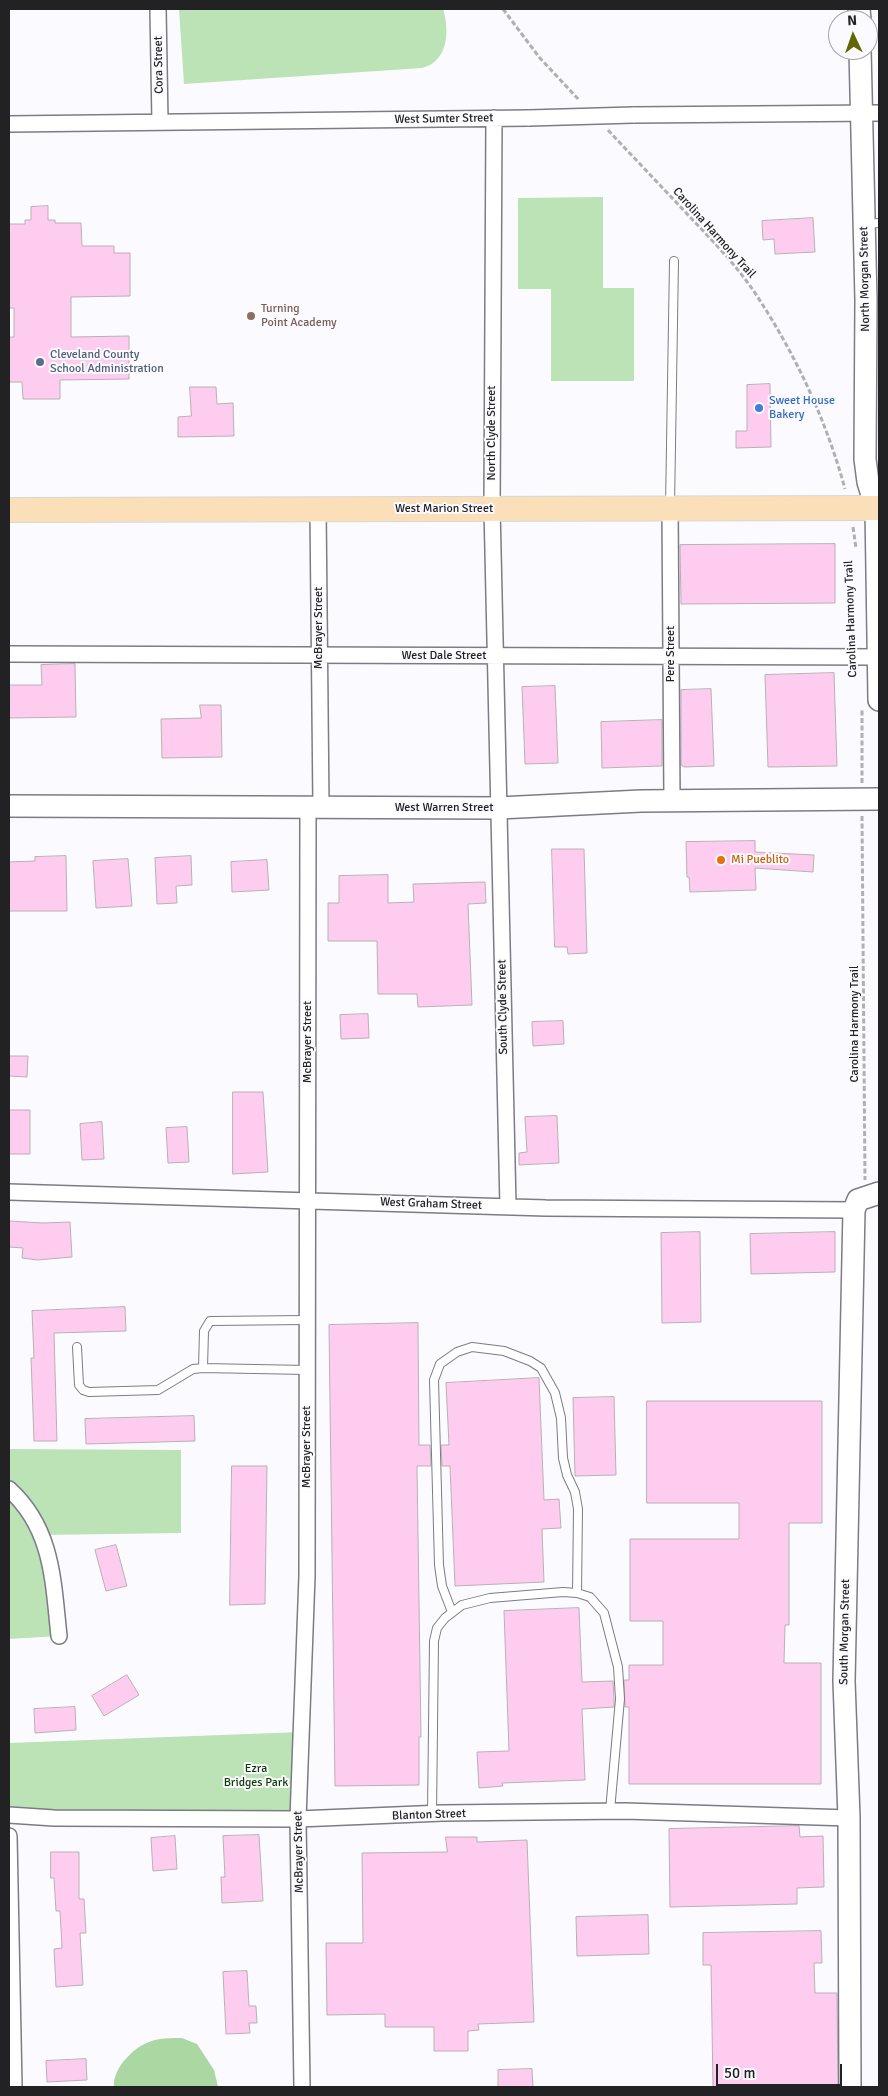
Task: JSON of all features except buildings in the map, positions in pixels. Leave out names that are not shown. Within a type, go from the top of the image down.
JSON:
[{"type":"main road","name":"West Marion Street","points":[[9,510],[878,508]]},
{"type":"street","name":"Cora Street","points":[[158,9],[160,122]]},
{"type":"street","name":"North Morgan Street","points":[[862,60],[870,113],[873,300],[865,459],[868,482],[878,508]]},
{"type":"street","name":"West Sumter Street","points":[[9,124],[870,113]]},
{"type":"street","name":"North Clyde Street","points":[[494,118],[492,508],[499,808]]},
{"type":"street","name":"Pere Street","points":[[670,508],[672,801]]},
{"type":"street","points":[[871,702],[879,657],[878,508]]},
{"type":"street","name":"McBrayer Street","points":[[302,2087],[298,1819],[307,1576],[308,1201],[314,807],[320,656],[318,509]]},
{"type":"street","name":"West Dale Street","points":[[9,654],[879,657]]},
{"type":"street","name":"West Warren Street","points":[[9,806],[499,808],[672,801],[871,800]]},
{"type":"street","name":"South Clyde Street","points":[[499,808],[508,1206]]},
{"type":"street","name":"West Graham Street","points":[[9,1192],[508,1206],[869,1202]]},
{"type":"street","name":"South Morgan Street","points":[[850,2087],[849,1818],[844,1681],[869,1202]]},
{"type":"street","points":[[9,1489],[28,1511],[42,1534],[50,1558],[59,1636]]},
{"type":"street","name":"Blanton Street","points":[[9,1815],[54,1818],[298,1819],[432,1814],[610,1811],[849,1818]]},
{"type":"street","points":[[9,1836],[14,2087]]},
{"type":"lane","points":[[670,508],[674,261]]},
{"type":"lane","points":[[203,1368],[204,1331],[210,1321],[307,1320]]},
{"type":"lane","points":[[76,1347],[80,1385],[83,1390],[89,1392],[158,1390],[193,1369],[307,1370]]},
{"type":"lane","points":[[452,1612],[442,1586],[439,1565],[434,1380],[440,1364],[457,1352],[472,1348],[504,1351],[530,1361],[541,1368],[555,1393],[561,1418],[563,1458],[567,1475],[575,1492],[578,1509],[577,1593]]},
{"type":"lane","points":[[432,1814],[434,1641],[437,1628],[445,1618],[462,1605],[490,1598],[563,1592],[577,1593],[590,1597],[604,1613],[618,1667],[620,1699],[610,1811]]},
{"type":"path","points":[[503,9],[539,57],[585,106]]},
{"type":"path","name":"Carolina Harmony Trail","points":[[605,127],[711,240],[753,290],[790,352],[816,404],[838,464],[850,508],[857,554]]},
{"type":"path","name":"Carolina Harmony Trail","points":[[869,1202],[871,702]]},
{"type":"green space","points":[[179,9],[443,9],[446,36],[442,52],[437,59],[431,65],[422,68],[184,84]]},
{"type":"green space","points":[[603,197],[603,288],[634,288],[634,381],[551,381],[551,289],[518,289],[518,198]]},
{"type":"green space","points":[[9,1449],[181,1450],[181,1533],[42,1535],[59,1636],[9,1639]]},
{"type":"green space","name":"Ezra Bridges Park","points":[[301,1732],[298,1819],[9,1815],[9,1743]]},
{"type":"green space","points":[[182,2038],[197,2044],[214,2070],[218,2087],[114,2087],[114,2080],[121,2065],[140,2046],[158,2039]]},
{"type":"place","name":"Turning Point Academy","points":[[251,316]]},
{"type":"place","name":"Cleveland County School Administration","points":[[40,362]]},
{"type":"place","name":"Sweet House Bakery","points":[[759,408]]},
{"type":"place","name":"Mi Pueblito","points":[[721,860]]}]
